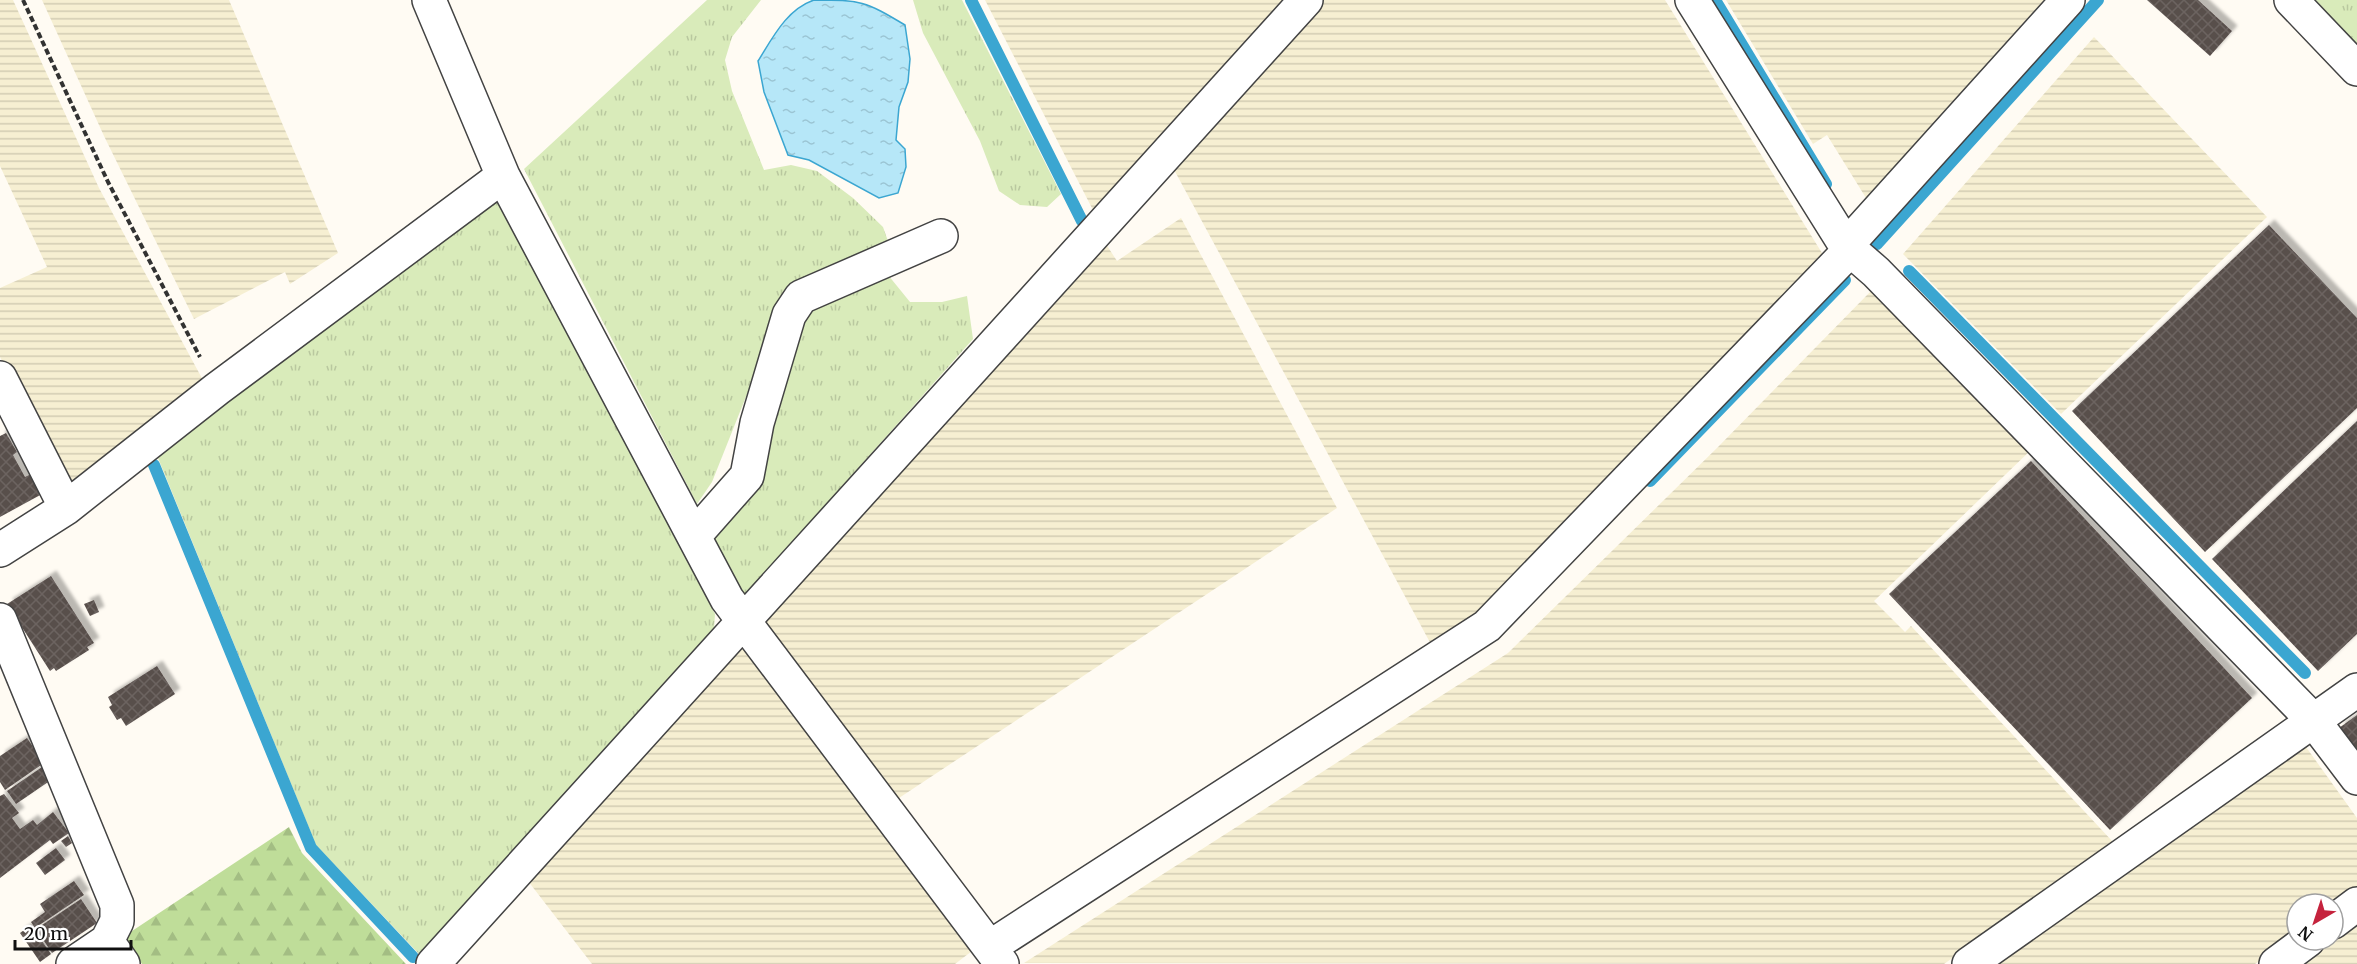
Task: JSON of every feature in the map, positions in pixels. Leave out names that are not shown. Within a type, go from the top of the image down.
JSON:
[{"type":"street","points":[[429,0],[504,176],[727,598],[996,956],[1487,626],[1848,248],[2068,0]]},
{"type":"street","points":[[433,964],[1306,0]]},
{"type":"street","points":[[1692,0],[1848,248],[1876,272],[2313,720],[2357,778]]},
{"type":"street","points":[[2291,0],[2357,69]]},
{"type":"street","points":[[0,550],[66,508],[217,389],[504,176]]},
{"type":"street","points":[[694,536],[747,476],[757,423],[786,326],[801,297],[941,236]]},
{"type":"street","points":[[0,378],[66,508]]},
{"type":"street","points":[[0,620],[117,905],[115,952],[73,964]]},
{"type":"street","points":[[1969,964],[2357,690]]},
{"type":"street","points":[[2276,964],[2292,952]]},
{"type":"path","points":[[23,0],[108,182],[217,389]]},
{"type":"shaded area","points":[[0,0],[13,0],[99,188],[204,382],[66,488],[0,357],[0,288],[47,267],[0,166]]},
{"type":"shaded area","points":[[42,0],[229,0],[338,253],[290,284],[285,272],[194,319],[104,136]]},
{"type":"shaded area","points":[[985,0],[1285,0],[1095,214]]},
{"type":"shaded area","points":[[1322,0],[1665,0],[1822,253],[1823,267],[1483,618],[1433,648],[1172,166]]},
{"type":"shaded area","points":[[1726,0],[2044,0],[1866,198],[1827,135],[1813,144]]},
{"type":"shaded area","points":[[2094,37],[2267,217],[2061,414],[1903,254]]},
{"type":"shaded area","points":[[1181,218],[1337,508],[896,800],[765,635],[763,618],[1104,241],[1117,261]]},
{"type":"shaded area","points":[[1871,291],[1943,356],[2032,449],[1874,601],[1905,632],[1911,626],[2114,843],[1944,964],[1024,963],[1508,653],[1718,447]]},
{"type":"shaded area","points":[[744,649],[753,655],[976,948],[955,964],[592,964],[528,881],[731,655]]},
{"type":"shaded area","points":[[2306,747],[2357,818],[2357,893],[2345,898],[2345,892],[2285,892],[2285,943],[2255,964],[1997,964]]},
{"type":"shaded area","points":[[2357,914],[2357,964],[2293,964],[2308,952],[2345,952],[2345,923]]},
{"type":"green space","points":[[707,0],[761,0],[732,37],[725,60],[732,91],[764,170],[791,165],[817,171],[853,198],[883,227],[889,244],[767,344],[712,482],[697,504],[524,169]]},
{"type":"green space","points":[[913,0],[962,0],[1061,194],[1047,207],[1020,205],[999,191],[980,141],[923,33]]},
{"type":"green space","points":[[2302,0],[2357,0],[2357,57]]},
{"type":"green space","points":[[487,203],[500,203],[715,614],[714,629],[419,954],[316,845],[156,453]]},
{"type":"green space","points":[[884,270],[910,302],[942,302],[967,296],[973,339],[747,593],[740,593],[712,536],[784,375],[806,316],[817,306]]},
{"type":"green space","points":[[289,827],[302,853],[406,964],[142,964],[123,937]]},
{"type":"water","points":[[814,0],[862,4],[881,11],[905,25],[910,59],[908,82],[899,107],[896,140],[905,149],[906,167],[898,193],[879,198],[809,160],[788,155],[764,92],[758,61],[788,17],[804,4]]},
{"type":"building","points":[[2147,0],[2198,0],[2232,31],[2210,56]]},
{"type":"building","points":[[2269,225],[2357,318],[2357,408],[2205,552],[2072,411]]},
{"type":"building","points":[[2357,421],[2357,634],[2318,671],[2212,559]]},
{"type":"building","points":[[6,433],[17,452],[13,455],[25,477],[31,474],[42,494],[0,517],[0,436]]},
{"type":"building","points":[[2031,461],[2252,698],[2110,830],[1889,594]]},
{"type":"building","points":[[51,576],[94,643],[87,647],[89,650],[56,671],[54,668],[50,671],[7,604]]},
{"type":"building","points":[[94,600],[99,612],[90,616],[84,604]]},
{"type":"building","points":[[157,666],[175,694],[126,726],[121,718],[117,720],[109,707],[112,705],[108,697]]},
{"type":"building","points":[[2357,715],[2357,752],[2339,728]]},
{"type":"building","points":[[27,738],[44,763],[5,790],[0,782],[0,756]]},
{"type":"building","points":[[45,765],[54,778],[16,804],[7,791]]},
{"type":"building","points":[[4,794],[19,813],[12,818],[20,829],[33,820],[37,825],[53,812],[69,833],[53,844],[50,840],[0,878],[0,796]]},
{"type":"building","points":[[68,836],[72,843],[66,847],[61,841]]},
{"type":"building","points":[[56,848],[65,860],[45,875],[36,863]]},
{"type":"building","points":[[74,881],[84,895],[35,928],[31,922],[45,912],[40,904]]},
{"type":"building","points":[[81,899],[97,923],[52,953],[36,929]]},
{"type":"building","points":[[31,925],[51,954],[40,962],[20,933]]},
{"type":"waterway","points":[[971,0],[1082,221]]},
{"type":"waterway","points":[[1715,0],[1826,184]]},
{"type":"waterway","points":[[1877,244],[2098,0]]},
{"type":"waterway","points":[[1909,271],[2305,673]]},
{"type":"waterway","points":[[1650,481],[1845,280]]},
{"type":"waterway","points":[[154,465],[311,848],[413,957]]}]
